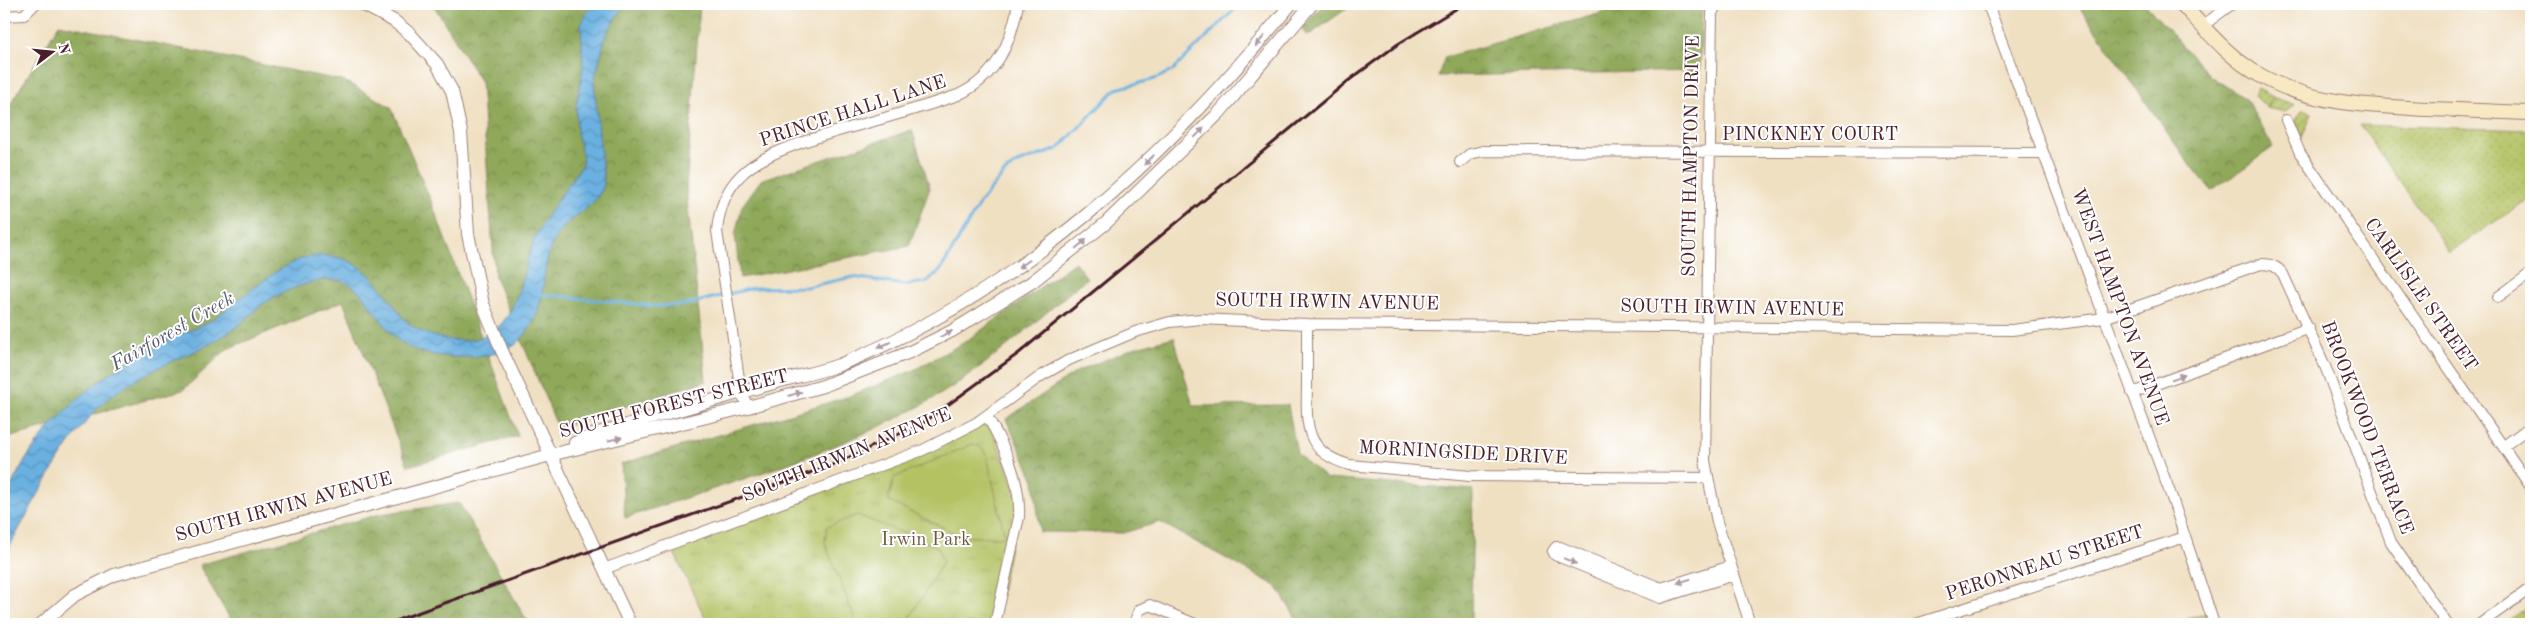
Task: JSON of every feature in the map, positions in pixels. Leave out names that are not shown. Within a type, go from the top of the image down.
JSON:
[{"type":"main road","points":[[2182,4],[2201,27],[2232,55],[2261,76],[2319,98],[2362,105],[2531,113]]},
{"type":"street","points":[[4,16],[24,15],[35,4]]},
{"type":"street","points":[[362,4],[394,21],[415,38],[437,64],[452,91],[461,132],[468,234],[483,304],[510,370],[630,624]]},
{"type":"street","name":"PRINCE HALL LANE","points":[[748,407],[741,392],[718,243],[718,219],[726,196],[740,176],[762,159],[787,149],[914,110],[970,90],[990,73],[1004,52],[1013,27],[1018,4]]},
{"type":"street","name":"SOUTH FOREST STREET","points":[[550,455],[595,434],[836,366],[882,346],[970,300],[1012,273],[1091,213],[1128,180],[1211,97],[1291,4]]},
{"type":"street","name":"SOUTH FOREST STREET","points":[[550,455],[748,407],[823,386],[910,352],[969,322],[1032,282],[1106,223],[1193,139],[1243,86],[1312,4]]},
{"type":"street","name":"WEST HAMPTON AVENUE","points":[[1985,4],[1990,10],[2132,393],[2185,537],[2214,624]]},
{"type":"street","points":[[2201,27],[2232,4]]},
{"type":"street","name":"SOUTH HAMPTON DRIVE","points":[[1714,8],[1710,152],[1707,478],[1717,522],[1750,624]]},
{"type":"street","name":"CARLISLE STREET","points":[[2286,120],[2300,153],[2531,487]]},
{"type":"street","name":"PINCKNEY COURT","points":[[1460,162],[1470,154],[1483,151],[2042,153]]},
{"type":"street","name":"SOUTH IRWIN AVENUE","points":[[604,569],[887,465],[953,436],[987,416],[1041,376],[1068,360],[1135,332],[1170,322],[1201,319],[1307,324],[1992,330],[2031,328],[2104,318],[2261,264],[2275,266]]},
{"type":"street","name":"BROOKWOOD TERRACE","points":[[2275,266],[2283,274],[2326,366],[2388,536],[2397,554],[2447,624]]},
{"type":"street","points":[[2498,297],[2531,273]]},
{"type":"street","name":"MORNINGSIDE DRIVE","points":[[1307,324],[1308,427],[1318,448],[1336,461],[1350,465],[1470,476],[1707,478]]},
{"type":"street","points":[[2132,393],[2309,328]]},
{"type":"street","points":[[987,416],[997,434],[1012,471],[1019,508],[995,624]]},
{"type":"street","points":[[2504,446],[2531,426]]},
{"type":"street","name":"SOUTH IRWIN AVENUE","points":[[42,624],[74,595],[114,575],[550,455]]},
{"type":"street","name":"PERONNEAU STREET","points":[[1916,624],[2185,537]]},
{"type":"street","points":[[1660,593],[1560,547],[1556,547],[1554,551],[1555,555],[1660,593],[1732,570]]},
{"type":"street","points":[[2480,624],[2531,588]]},
{"type":"street","points":[[1134,624],[1139,610],[1150,605],[1195,624]]},
{"type":"green space","points":[[433,4],[700,4],[686,189],[706,381],[558,428],[495,277],[481,82]]},
{"type":"green space","points":[[1324,4],[1353,4],[1308,36],[1302,28]]},
{"type":"green space","points":[[1634,4],[1702,4],[1700,71],[1438,76],[1445,57]]},
{"type":"green space","points":[[2077,4],[2145,4],[2210,76],[2246,99],[2273,147],[2212,191],[2183,155]]},
{"type":"green space","points":[[59,24],[344,81],[391,107],[431,201],[518,436],[408,466],[343,301],[227,349],[183,390],[4,439],[4,115]]},
{"type":"green space","points":[[2258,89],[2273,97],[2267,108],[2255,96]]},
{"type":"green space","points":[[2273,97],[2295,105],[2285,112],[2267,108]]},
{"type":"green space","points":[[2303,109],[2312,113],[2301,140],[2296,120]]},
{"type":"green space","points":[[2360,125],[2531,130],[2531,198],[2449,252]]},
{"type":"green space","points":[[912,130],[930,188],[909,246],[740,278],[735,235],[742,206],[761,180]]},
{"type":"green space","points":[[1075,262],[1087,278],[987,362],[922,405],[887,423],[814,454],[625,518],[621,464],[847,397],[912,371],[965,342]]},
{"type":"green space","points":[[1174,337],[1193,406],[1288,405],[1297,454],[1327,479],[1473,490],[1471,624],[1300,624],[1276,586],[1160,522],[1123,533],[1040,532],[1034,480],[1006,419],[1078,371],[1136,347]]},
{"type":"green space","name":"Irwin Park","points":[[987,416],[1019,499],[995,624],[708,624],[670,544],[887,465]]},
{"type":"green space","points":[[973,444],[982,448],[987,456],[1005,537],[963,537],[888,501],[894,478]]},
{"type":"green space","points":[[459,503],[529,624],[233,624],[199,565],[380,514]]},
{"type":"green space","points":[[857,515],[938,547],[943,562],[906,624],[857,624],[825,543],[827,527]]},
{"type":"green space","points":[[2531,604],[2531,624],[2503,624]]},
{"type":"green space","points":[[2210,612],[2214,624],[2172,624]]},
{"type":"water","points":[[595,4],[625,4],[606,34],[594,82],[604,185],[594,201],[566,225],[554,240],[547,260],[537,314],[533,323],[517,343],[499,352],[471,357],[440,356],[426,353],[402,343],[393,335],[363,296],[346,283],[328,280],[311,282],[294,288],[266,302],[220,338],[147,373],[123,387],[104,402],[75,436],[62,456],[37,496],[4,556],[2,520],[5,500],[14,480],[38,442],[69,407],[105,377],[123,365],[176,336],[212,320],[261,282],[289,264],[314,256],[327,256],[350,261],[359,266],[375,281],[407,322],[415,328],[434,336],[455,340],[476,339],[485,336],[497,328],[507,316],[520,289],[533,243],[539,230],[582,165],[583,158],[577,132],[576,106],[583,68],[581,25],[587,12]]},
{"type":"waterway","points":[[537,294],[655,306],[684,305],[753,288],[806,287],[853,277],[904,285],[926,282],[940,271],[981,201],[1006,171],[1017,163],[1058,149],[1116,89],[1155,79],[1172,71],[1240,4]]},
{"type":"railway","points":[[390,624],[832,465],[923,423],[1019,353],[1348,81],[1398,44],[1464,4]]},
{"type":"water label","name":"Fairforest Creek","points":[[173,332]]}]
